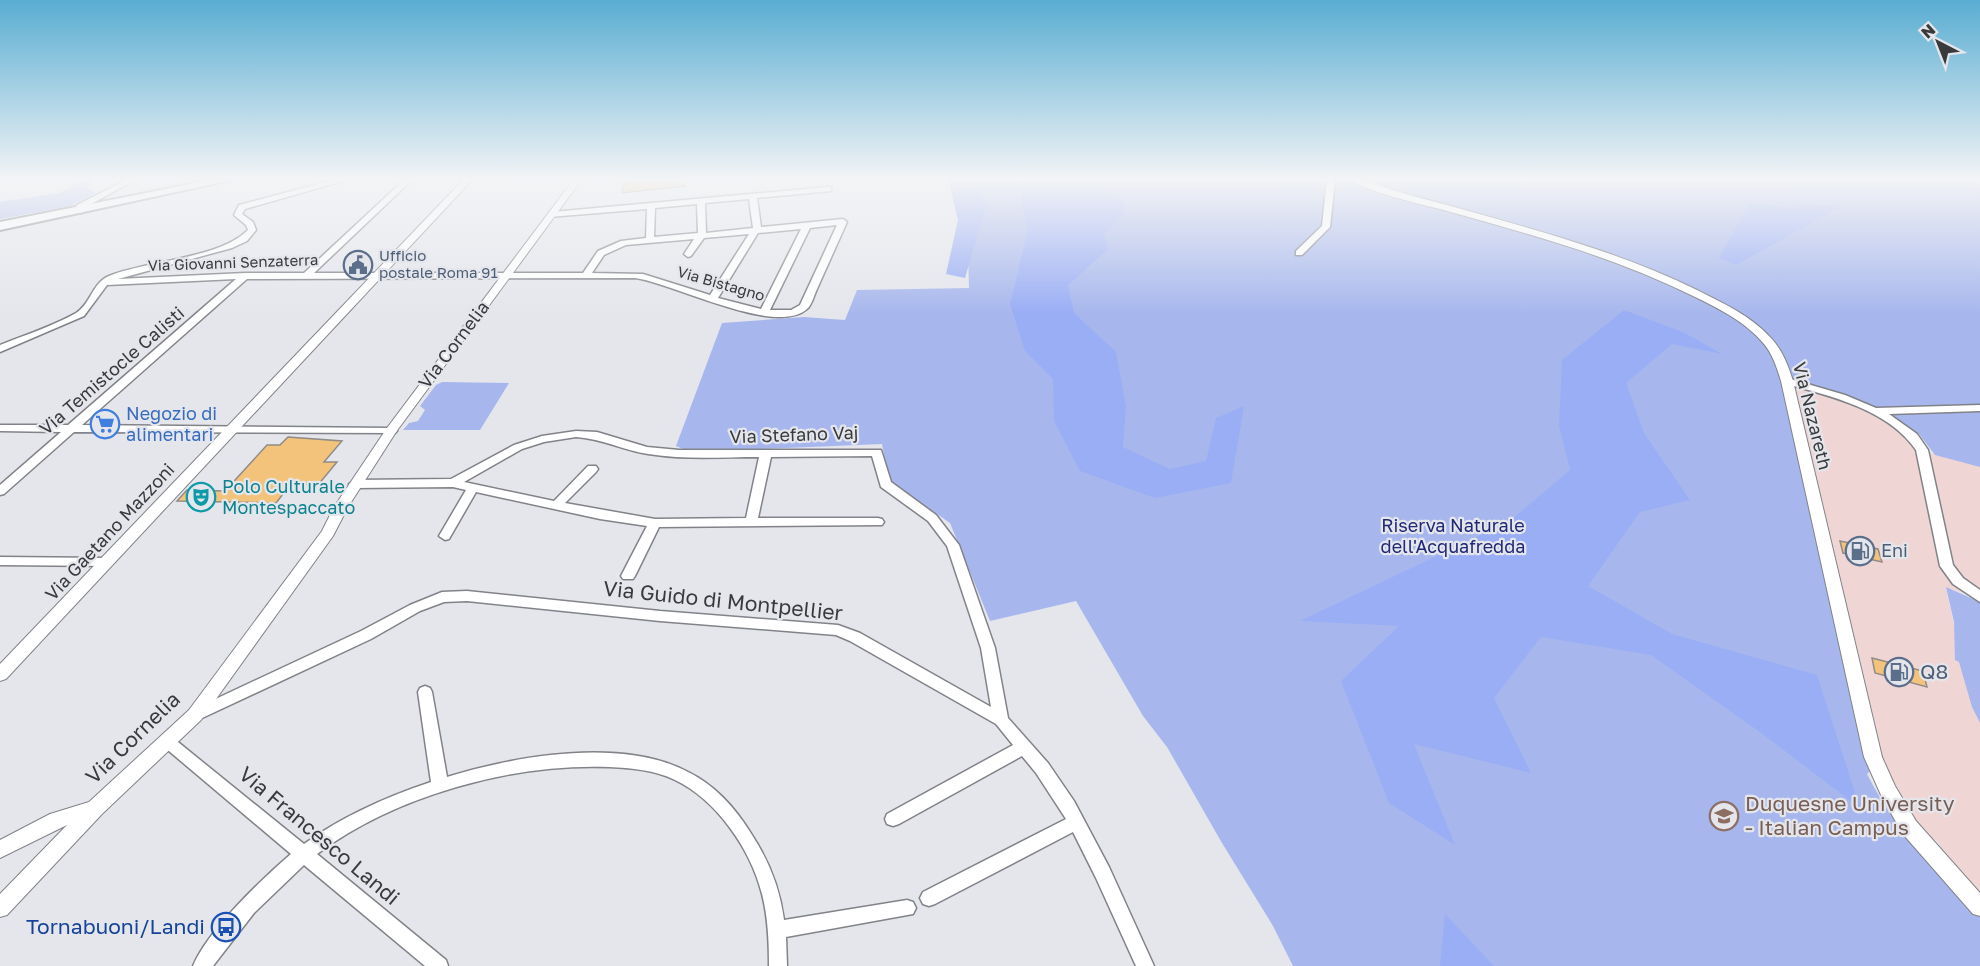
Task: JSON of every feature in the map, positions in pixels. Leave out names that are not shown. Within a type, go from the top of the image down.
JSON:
[{"type":"street","points":[[0,349],[81,314],[91,303],[97,288],[104,282],[138,268],[235,245],[252,231],[250,224]]},
{"type":"street","points":[[307,275],[361,224]]},
{"type":"street","name":"Via Gaetano Mazzoni","points":[[0,675],[426,224]]},
{"type":"street","name":"Via Cornelia","points":[[0,908],[49,853],[195,715],[328,533],[355,484],[390,431],[545,224]]},
{"type":"street","points":[[650,224],[650,239]]},
{"type":"street","points":[[688,254],[702,234],[701,224]]},
{"type":"street","points":[[712,299],[757,228],[757,224]]},
{"type":"street","name":"Via Bistagno","points":[[586,276],[599,256],[608,248],[650,239],[807,224]]},
{"type":"street","points":[[764,312],[808,224]]},
{"type":"street","name":"Via Bistagno","points":[[507,275],[649,278],[712,299],[764,312],[789,314],[801,310],[842,224]]},
{"type":"street","points":[[1299,253],[1326,224]]},
{"type":"street","name":"Via Nazareth","points":[[1502,224],[1602,253],[1662,276],[1730,312],[1757,330],[1774,348],[1787,381],[1873,757],[1891,799],[1909,827],[1980,907]]},
{"type":"street","name":"Via Giovanni Senzaterra","points":[[104,282],[245,276],[507,275]]},
{"type":"street","name":"Via Temistocle Calisti","points":[[0,491],[245,276]]},
{"type":"street","points":[[1787,381],[1872,411],[1898,425],[1919,444],[1947,566],[1958,582],[1980,597]]},
{"type":"street","points":[[1872,411],[1980,408]]},
{"type":"street","points":[[0,428],[390,431]]},
{"type":"street","name":"Via Stefano Vaj","points":[[453,483],[518,447],[570,435],[597,435],[664,453],[725,456],[766,453],[879,453],[885,484],[933,518],[953,545],[988,648],[1001,720]]},
{"type":"street","points":[[751,522],[766,453]]},
{"type":"street","points":[[556,506],[592,469]]},
{"type":"street","points":[[355,484],[453,483],[556,506],[656,523],[878,522]]},
{"type":"street","points":[[445,536],[473,487]]},
{"type":"street","points":[[628,576],[656,523]]},
{"type":"street","points":[[0,561],[106,562]]},
{"type":"street","name":"Via Guido di Montpellier","points":[[195,715],[442,597],[467,596],[660,616],[838,630],[855,637],[1001,720],[1054,784],[1076,822],[1146,966]]},
{"type":"street","points":[[425,692],[440,785]]},
{"type":"street","name":"Via Francesco Landi","points":[[168,742],[439,966]]},
{"type":"street","points":[[893,819],[1023,747]]},
{"type":"street","points":[[201,966],[248,909],[306,854],[359,819],[440,785],[487,774],[585,760],[636,763],[676,773],[700,787],[738,828],[768,885],[776,930],[778,966]]},
{"type":"street","points":[[0,849],[57,820],[95,808]]},
{"type":"street","points":[[929,898],[1076,822]]},
{"type":"street","points":[[776,930],[908,908]]},
{"type":"shaded area","points":[[957,224],[981,224],[965,278],[946,274]]},
{"type":"shaded area","points":[[1026,224],[1113,224],[1104,233],[1108,249],[1068,285],[1074,313],[1116,352],[1126,406],[1123,447],[1170,469],[1206,461],[1216,418],[1244,406],[1231,483],[1155,498],[1080,471],[1054,421],[1053,379],[1025,351],[1010,304],[1028,231]]},
{"type":"shaded area","points":[[1738,224],[1809,224],[1736,265],[1719,258]]},
{"type":"shaded area","points":[[1624,310],[1685,333],[1722,354],[1672,344],[1626,383],[1644,433],[1690,500],[1640,512],[1588,586],[1672,634],[1817,675],[1860,808],[1764,735],[1651,655],[1541,637],[1494,698],[1531,773],[1414,744],[1455,845],[1389,803],[1341,681],[1399,626],[1300,621],[1510,521],[1570,470],[1559,425],[1562,360]]},
{"type":"shaded area","points":[[1774,348],[1787,381],[1763,375]]},
{"type":"shaded area","points":[[1787,381],[1881,415],[1922,451],[1980,466],[1980,597],[1946,588],[1972,707],[1980,723],[1980,907],[1957,882],[1939,843],[1897,809],[1887,790]]},
{"type":"shaded area","points":[[1445,914],[1494,966],[1440,966]]},
{"type":"green space","name":"Riserva Naturale dell'Acquafredda","points":[[967,224],[1980,224],[1980,467],[1935,455],[1919,434],[1892,416],[1845,396],[1779,374],[1872,769],[1867,774],[1878,795],[1904,831],[1932,865],[1980,913],[1980,966],[1293,966],[1273,926],[1167,747],[1143,716],[1076,601],[990,621],[950,523],[889,481],[882,444],[690,452],[676,446],[722,323],[804,317],[845,320],[857,290],[969,288]]},
{"type":"green space","points":[[442,382],[509,383],[480,430],[403,430],[409,423],[418,421],[425,410],[420,406],[436,385]]},
{"type":"green space","points":[[1946,587],[1980,602],[1980,723],[1972,707],[1959,662],[1955,660],[1954,622]]},
{"type":"building","points":[[288,437],[342,441],[324,462],[337,462],[318,485],[291,484],[276,503],[177,501],[187,490],[225,491],[267,445],[280,445]]},
{"type":"building","name":"Eni","points":[[1840,541],[1878,549],[1882,562],[1843,553]]},
{"type":"building","name":"Q8","points":[[1872,658],[1923,671],[1927,687],[1875,673]]},
{"type":"place","name":"Ufficio postale Roma 91","points":[[358,265]]},
{"type":"place","name":"Negozio di alimentari","points":[[105,424]]},
{"type":"place","name":"Polo Culturale Montespaccato","points":[[201,497]]},
{"type":"place","name":"Eni","points":[[1860,551]]},
{"type":"place","name":"Q8","points":[[1899,672]]},
{"type":"place","name":"Duquesne University - Italian Campus","points":[[1724,816]]},
{"type":"place","name":"Tornabuoni/Landi","points":[[226,927]]}]
